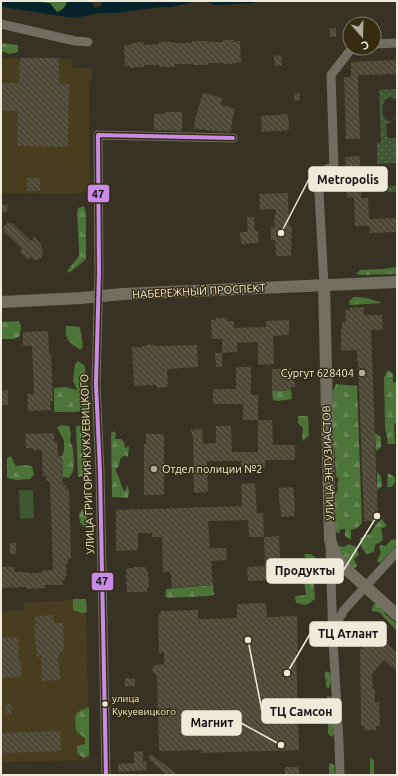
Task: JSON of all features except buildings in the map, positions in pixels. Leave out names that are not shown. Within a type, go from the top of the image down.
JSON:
[{"type":"main road","name":"НАБЕРЕЖНЫЙ ПРОСПЕКТ","points":[[1,302],[130,294],[397,282]]},
{"type":"main road","name":"УЛИЦА ЭНТУЗИАСТОВ","points":[[324,285],[330,540],[337,558],[397,615]]},
{"type":"street","points":[[1,24],[75,41],[88,42]]},
{"type":"street","points":[[382,44],[397,44]]},
{"type":"street","points":[[324,285],[318,173],[334,168],[331,75],[345,56]]},
{"type":"street","name":"УЛИЦА ГРИГОРИЯ КУКУЕВИЦКОГО","points":[[106,775],[100,472],[96,384],[98,297],[98,135],[233,138]]},
{"type":"street","points":[[330,540],[333,641],[340,775]]},
{"type":"street","points":[[333,641],[338,621],[344,610],[397,552]]},
{"type":"shaded area","points":[[1,58],[73,59],[72,67],[92,69],[92,78],[89,83],[90,185],[85,192],[74,194],[1,193]]},
{"type":"shaded area","points":[[86,599],[89,760],[1,762],[1,613],[5,611],[23,610],[24,603]]},
{"type":"green space","points":[[32,1],[67,1],[64,8],[57,12],[38,2]]},
{"type":"green space","points":[[1,43],[18,45],[18,52],[10,54],[1,51]]},
{"type":"green space","points":[[397,89],[397,100],[392,97],[385,100],[383,104],[383,114],[387,121],[391,121],[397,115],[394,119],[386,125],[387,137],[397,138],[397,163],[377,164],[377,143],[381,143],[379,90]]},
{"type":"green space","points":[[381,186],[397,186],[397,192],[388,192]]},
{"type":"green space","points":[[84,206],[86,213],[86,259],[69,273],[67,271],[79,256],[77,212],[78,208]]},
{"type":"green space","points":[[397,267],[397,274],[356,274],[360,270]]},
{"type":"green space","points":[[354,297],[368,298],[381,303],[350,305],[349,301]]},
{"type":"green space","points":[[19,321],[21,326],[20,336],[14,339],[1,339],[1,322]]},
{"type":"green space","points":[[66,326],[80,327],[83,347],[80,350],[68,341]]},
{"type":"green space","points":[[78,361],[85,366],[87,410],[76,412],[54,412],[54,388],[65,387],[77,390],[73,381],[75,364]]},
{"type":"green space","points":[[388,370],[393,374],[393,383],[397,381],[397,424],[394,423],[395,444],[388,444],[385,427],[384,377]]},
{"type":"green space","points":[[336,384],[357,386],[362,523],[357,528],[351,530],[351,540],[345,536],[345,529],[341,529],[338,534],[336,531],[334,494],[338,490],[337,483],[339,480],[336,476],[332,410],[333,391]]},
{"type":"green space","points":[[291,390],[292,399],[278,401],[273,400],[272,391]]},
{"type":"green space","points":[[298,416],[308,416],[309,436],[302,441],[303,428],[298,423]]},
{"type":"green space","points":[[61,425],[69,426],[71,434],[70,441],[73,449],[74,462],[73,472],[69,478],[63,477],[62,456],[64,441],[57,428]]},
{"type":"green space","points":[[76,426],[84,426],[88,475],[78,477]]},
{"type":"green space","points":[[115,431],[115,439],[121,439],[124,442],[125,448],[129,446],[128,457],[125,455],[120,459],[119,466],[115,470],[125,492],[127,485],[129,491],[128,498],[112,497],[111,433]]},
{"type":"green space","points":[[375,433],[381,437],[381,447],[376,451]]},
{"type":"green space","points":[[11,456],[16,466],[32,466],[34,475],[30,479],[16,480],[7,478],[7,458]]},
{"type":"green space","points":[[377,472],[381,476],[382,486],[377,490]]},
{"type":"green space","points":[[388,473],[395,477],[395,483],[391,487],[387,487]]},
{"type":"green space","points":[[19,490],[33,490],[34,518],[20,519]]},
{"type":"green space","points":[[82,509],[87,509],[87,529],[80,523],[79,514]]},
{"type":"green space","points":[[382,519],[387,526],[381,529],[383,540],[375,545],[374,552],[366,554],[361,546],[360,538],[370,534],[376,524]]},
{"type":"green space","points":[[397,539],[397,545],[380,563],[377,561],[381,552],[379,548],[381,545],[386,546],[391,540]]},
{"type":"green space","points":[[349,544],[356,547],[359,555],[354,559],[357,566],[354,569],[337,549],[340,546],[344,547]]},
{"type":"green space","points":[[304,554],[311,554],[316,558],[317,570],[313,576],[315,599],[306,605],[296,603],[295,596],[306,595],[303,574],[309,565]]},
{"type":"green space","points":[[213,585],[214,595],[168,598],[165,596],[166,589]]},
{"type":"green space","points":[[73,599],[86,599],[87,612],[82,613],[73,610]]},
{"type":"green space","points":[[374,604],[378,604],[382,607],[385,614],[397,624],[397,631],[379,612],[372,611]]},
{"type":"green space","points":[[325,671],[330,673],[331,682],[329,688],[326,687]]},
{"type":"green space","points":[[327,696],[332,697],[334,733],[332,737],[328,734]]},
{"type":"green space","points":[[89,707],[89,755],[84,758],[77,753],[77,746],[85,744],[85,738],[76,731],[75,718],[77,713]]},
{"type":"green space","points":[[370,757],[374,761],[374,775],[370,775]]},
{"type":"green space","points":[[331,763],[334,765],[335,775],[329,775],[329,764]]},
{"type":"water","points":[[1,1],[32,1],[50,3],[57,12],[64,8],[67,1],[91,1],[95,8],[101,6],[102,1],[198,1],[171,7],[115,13],[98,13],[76,18],[3,7],[1,6]]},
{"type":"water","points":[[205,1],[251,1],[255,3],[216,5]]},
{"type":"transit line","name":"47","points":[[106,775],[100,472],[96,384],[99,272],[98,135],[233,138]]},
{"type":"place","name":"Metropolis","points":[[281,233]]},
{"type":"place","name":"Сургут 628404","points":[[362,373]]},
{"type":"place","name":"Отдел полиции №2","points":[[154,469]]},
{"type":"place","name":"Продукты","points":[[377,516]]},
{"type":"place","name":"ТЦ Самсон","points":[[248,640]]},
{"type":"place","name":"ТЦ Атлант","points":[[287,673]]},
{"type":"place","name":"улица Кукуевицкого","points":[[105,704]]},
{"type":"place","name":"Магнит","points":[[281,745]]}]
